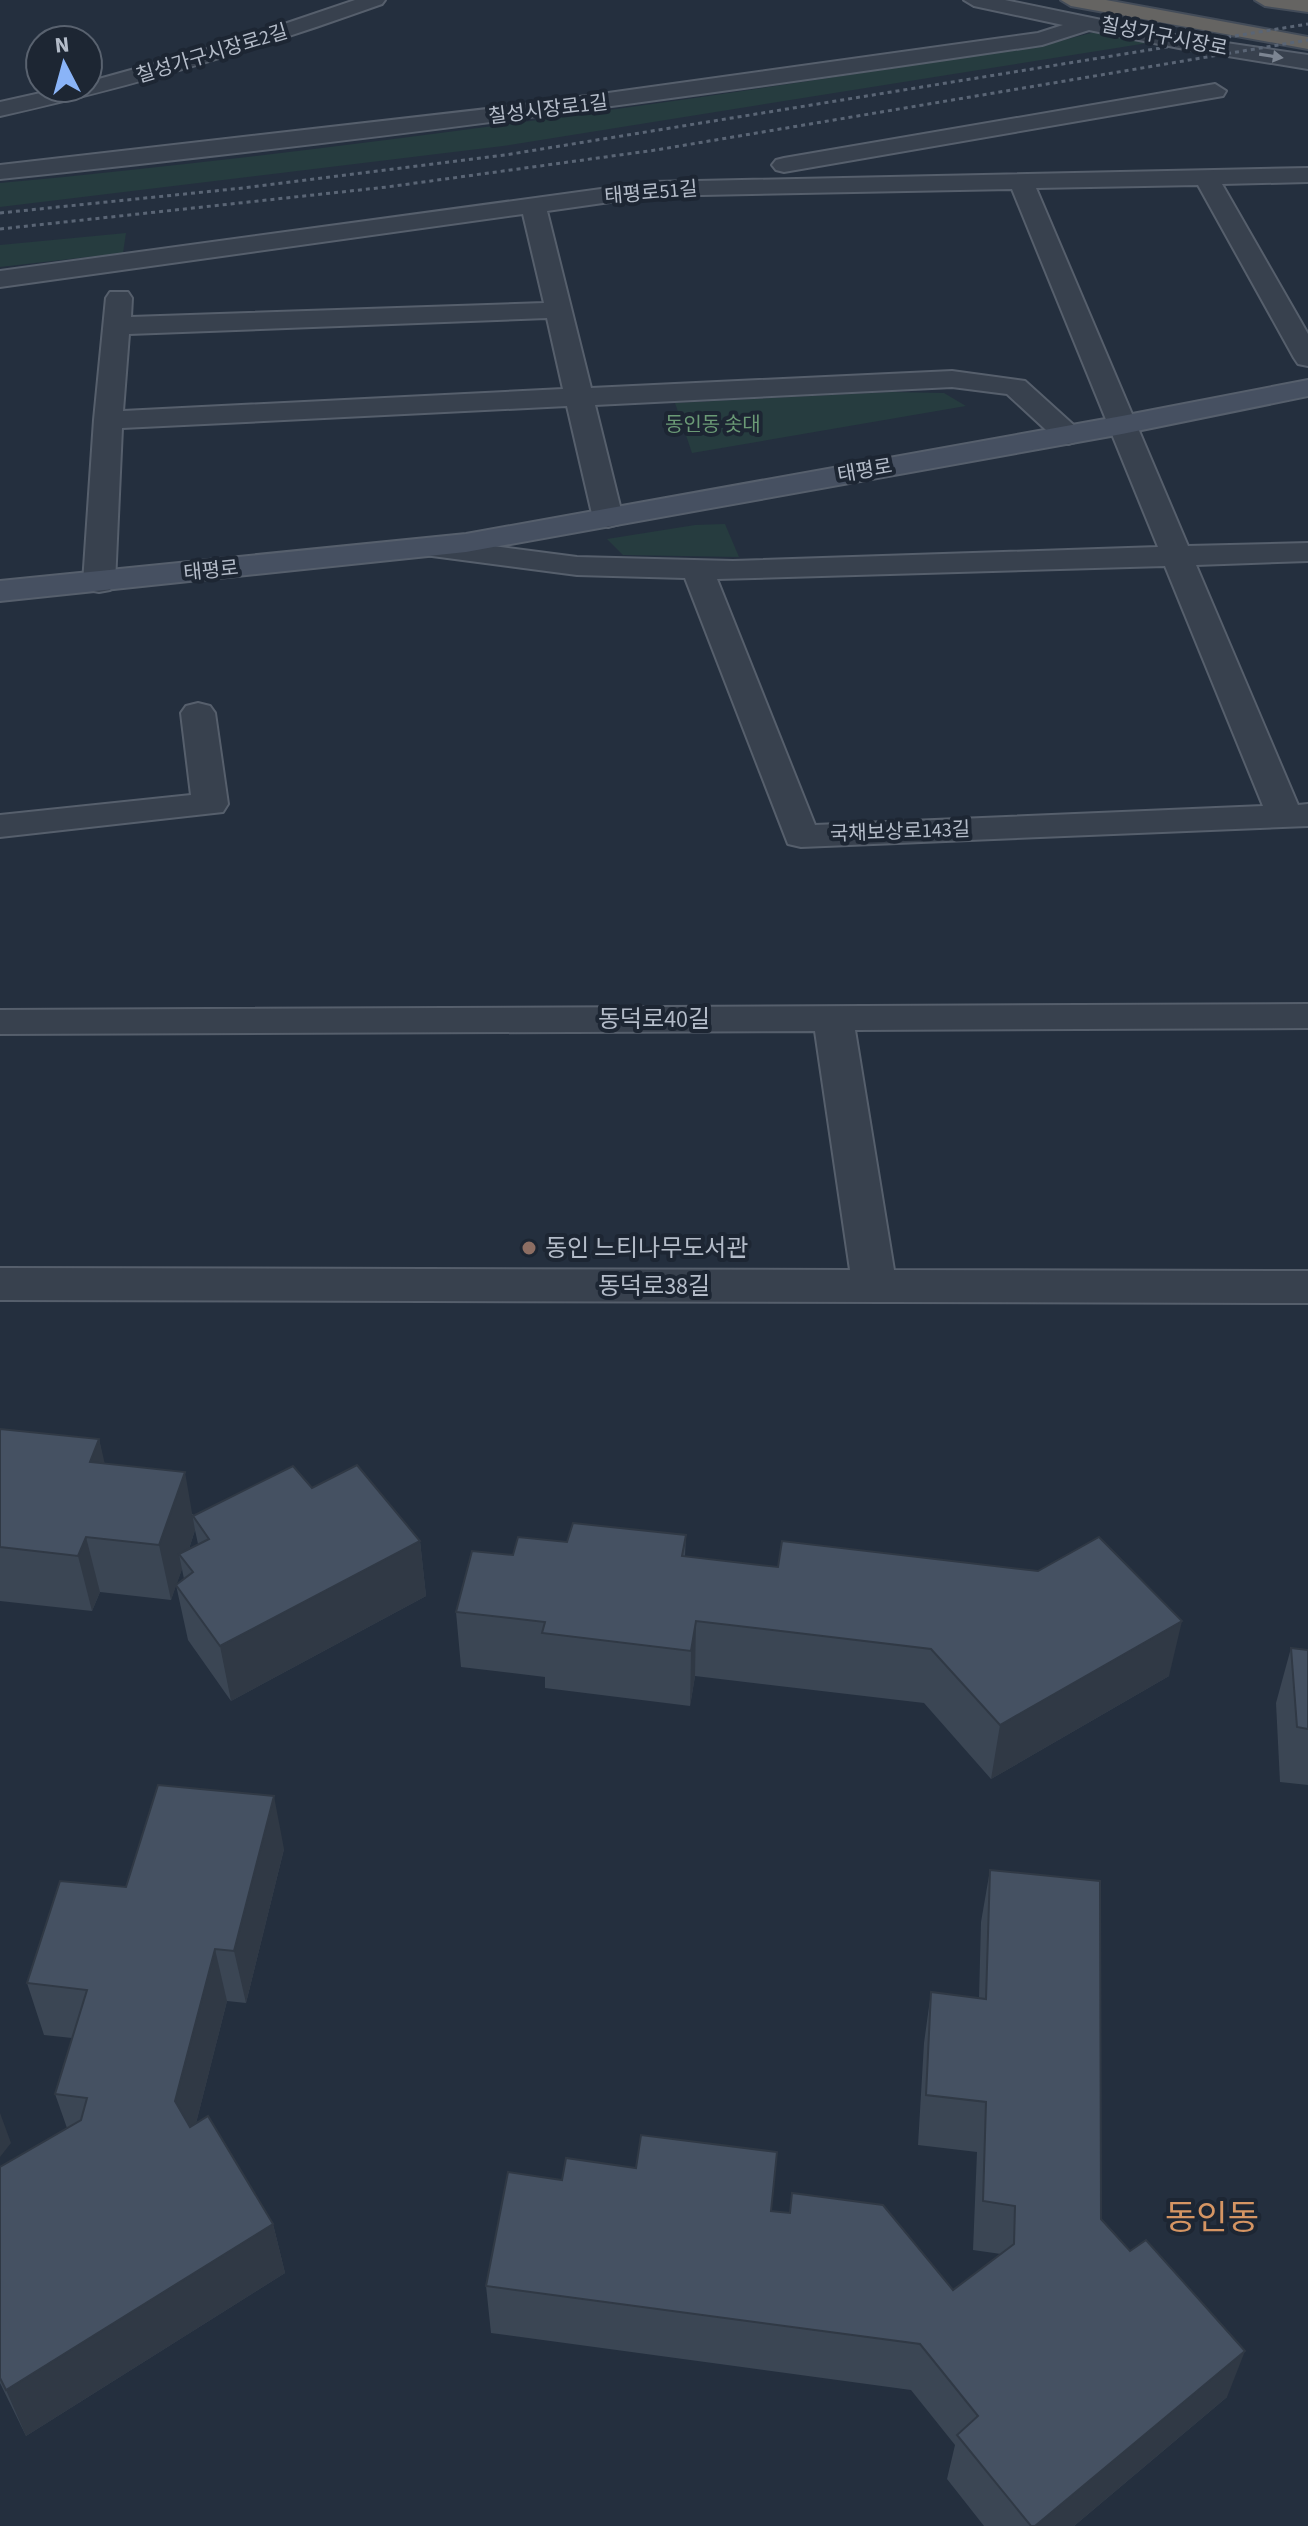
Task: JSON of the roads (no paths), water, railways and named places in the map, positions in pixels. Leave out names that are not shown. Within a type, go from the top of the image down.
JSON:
[{"type":"highway","points":[[1125,0],[1308,30]]},
{"type":"highway","points":[[1257,2],[1308,6]]},
{"type":"highway","points":[[1257,2],[1308,14]]},
{"type":"highway","points":[[1083,9],[1308,43]]},
{"type":"main road","name":"태평로","points":[[0,591],[432,547],[1068,435],[1308,388]]},
{"type":"street","name":"칠성가구시장로2길","points":[[0,109],[88,91],[248,46],[375,0]]},
{"type":"street","name":"칠성가구시장로","points":[[974,0],[1083,9],[1179,42],[1308,62]]},
{"type":"street","points":[[1273,0],[1308,6]]},
{"type":"street","name":"칠성시장로1길","points":[[0,172],[171,155],[685,93],[1042,39],[1083,9]]},
{"type":"street","points":[[652,189],[1215,91]]},
{"type":"street","name":"태평로51길","points":[[0,279],[652,189],[1308,175]]},
{"type":"street","points":[[1206,178],[1308,358]]},
{"type":"street","points":[[1022,183],[1122,425]]},
{"type":"street","points":[[534,207],[608,518]]},
{"type":"street","points":[[99,583],[108,420],[122,264]]},
{"type":"street","points":[[116,326],[560,310]]},
{"type":"street","points":[[108,420],[952,379],[1015,387],[1068,435]]},
{"type":"street","name":"국채보상로143길","points":[[697,569],[801,836],[1297,816],[1220,661],[1122,425]]},
{"type":"street","points":[[432,547],[577,566],[697,569],[1308,552]]},
{"type":"street","points":[[0,826],[210,804],[198,713]]},
{"type":"street","name":"동덕로40길","points":[[0,1022],[1308,1016]]},
{"type":"street","points":[[833,1019],[874,1286]]},
{"type":"street","name":"동덕로38길","points":[[0,1284],[1308,1287]]},
{"type":"railway","points":[[0,213],[243,188],[505,155],[1308,24]]},
{"type":"railway","points":[[0,229],[387,187],[656,150],[1308,40]]},
{"type":"place","name":"동인 느티나무도서관","points":[[529,1248]]},
{"type":"district","name":"동인동","points":[[1212,2218]]},
{"type":"park label","name":"동인동 솟대","points":[[713,425]]}]
